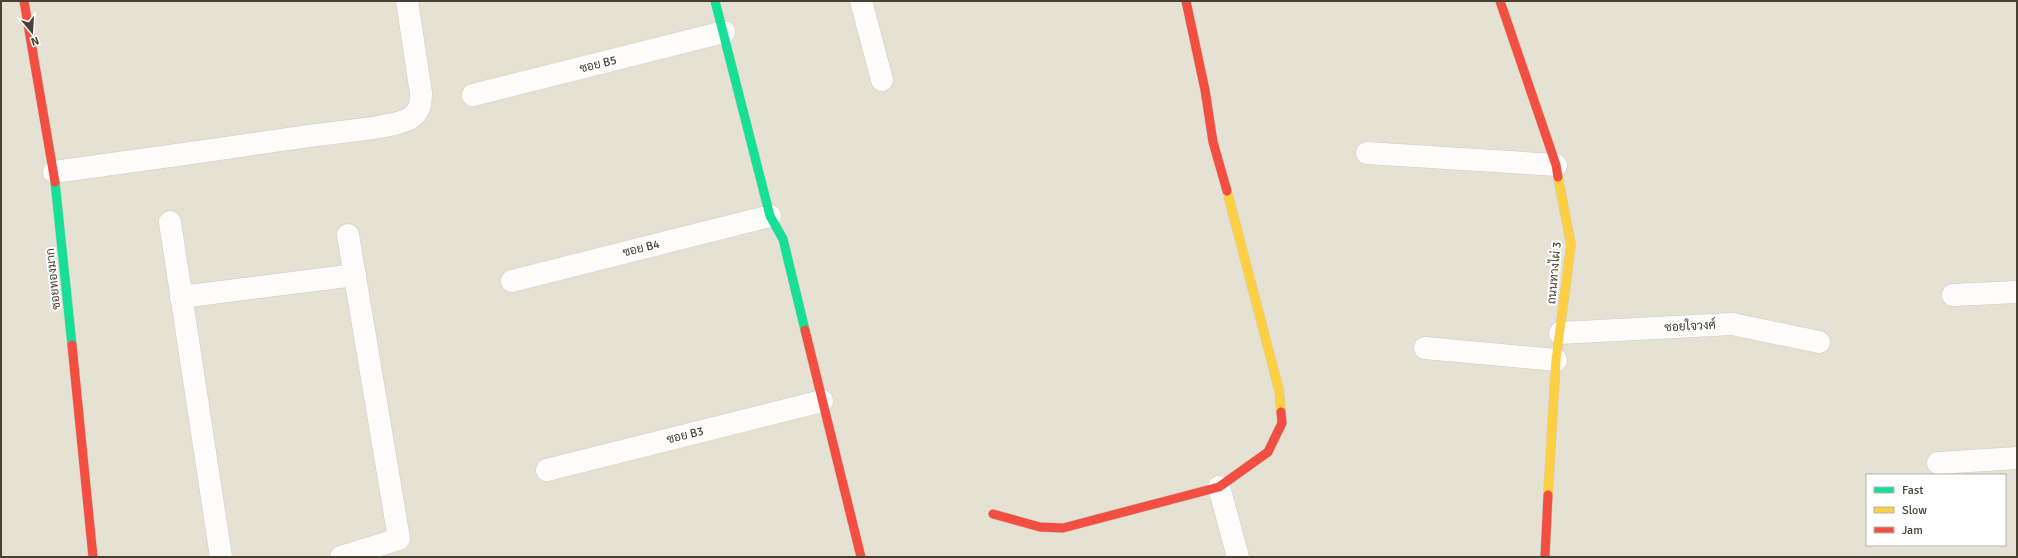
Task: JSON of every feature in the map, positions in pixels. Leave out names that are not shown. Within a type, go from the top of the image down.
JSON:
[{"type":"street","name":"ซอยทองมาก","points":[[24,1],[54,172],[93,557]]},
{"type":"street","points":[[54,172],[337,132],[397,123],[408,119],[417,113],[421,105],[421,94],[407,1]]},
{"type":"street","points":[[715,1],[770,216],[782,239],[861,557]]},
{"type":"street","points":[[860,1],[882,80]]},
{"type":"street","points":[[994,514],[1040,527],[1063,528],[1219,487],[1268,452],[1282,423],[1279,390],[1243,247],[1213,142],[1205,90],[1186,1]]},
{"type":"street","name":"ถนนทางไผ่ 3","points":[[1500,1],[1556,166],[1571,244],[1556,360],[1545,557]]},
{"type":"street","name":"ซอย B5","points":[[473,95],[724,32]]},
{"type":"street","points":[[1367,153],[1556,166]]},
{"type":"street","name":"ซอย B4","points":[[512,281],[770,216]]},
{"type":"street","points":[[170,222],[221,557]]},
{"type":"street","points":[[342,557],[399,539],[348,235]]},
{"type":"street","points":[[181,297],[355,275]]},
{"type":"street","points":[[1953,295],[2017,292]]},
{"type":"street","name":"ซอยใจวงศ์","points":[[1560,333],[1732,324],[1819,342]]},
{"type":"street","points":[[1425,348],[1556,360]]},
{"type":"street","name":"ซอย B3","points":[[547,470],[822,401]]},
{"type":"street","points":[[1938,463],[2017,458]]},
{"type":"street","points":[[1219,487],[1238,557]]},
{"type":"shaded area","points":[[1,1],[2017,1],[2017,557],[1,557]]},
{"type":"traffic: fast","points":[[715,1],[770,216],[783,239],[805,330]]},
{"type":"traffic: fast","points":[[55,182],[72,345]]},
{"type":"traffic: slow","points":[[1548,495],[1556,360],[1571,245],[1558,177]]},
{"type":"traffic: slow","points":[[1227,191],[1279,390],[1281,412]]},
{"type":"traffic: jam","points":[[24,1],[55,182]]},
{"type":"traffic: jam","points":[[1186,1],[1205,90],[1213,142],[1227,191]]},
{"type":"traffic: jam","points":[[1500,1],[1556,165],[1558,177]]},
{"type":"traffic: jam","points":[[805,330],[861,557]]},
{"type":"traffic: jam","points":[[72,345],[93,557]]},
{"type":"traffic: jam","points":[[993,514],[1040,527],[1063,528],[1219,487],[1268,452],[1282,423],[1281,412]]},
{"type":"traffic: jam","points":[[1545,557],[1548,495]]}]
